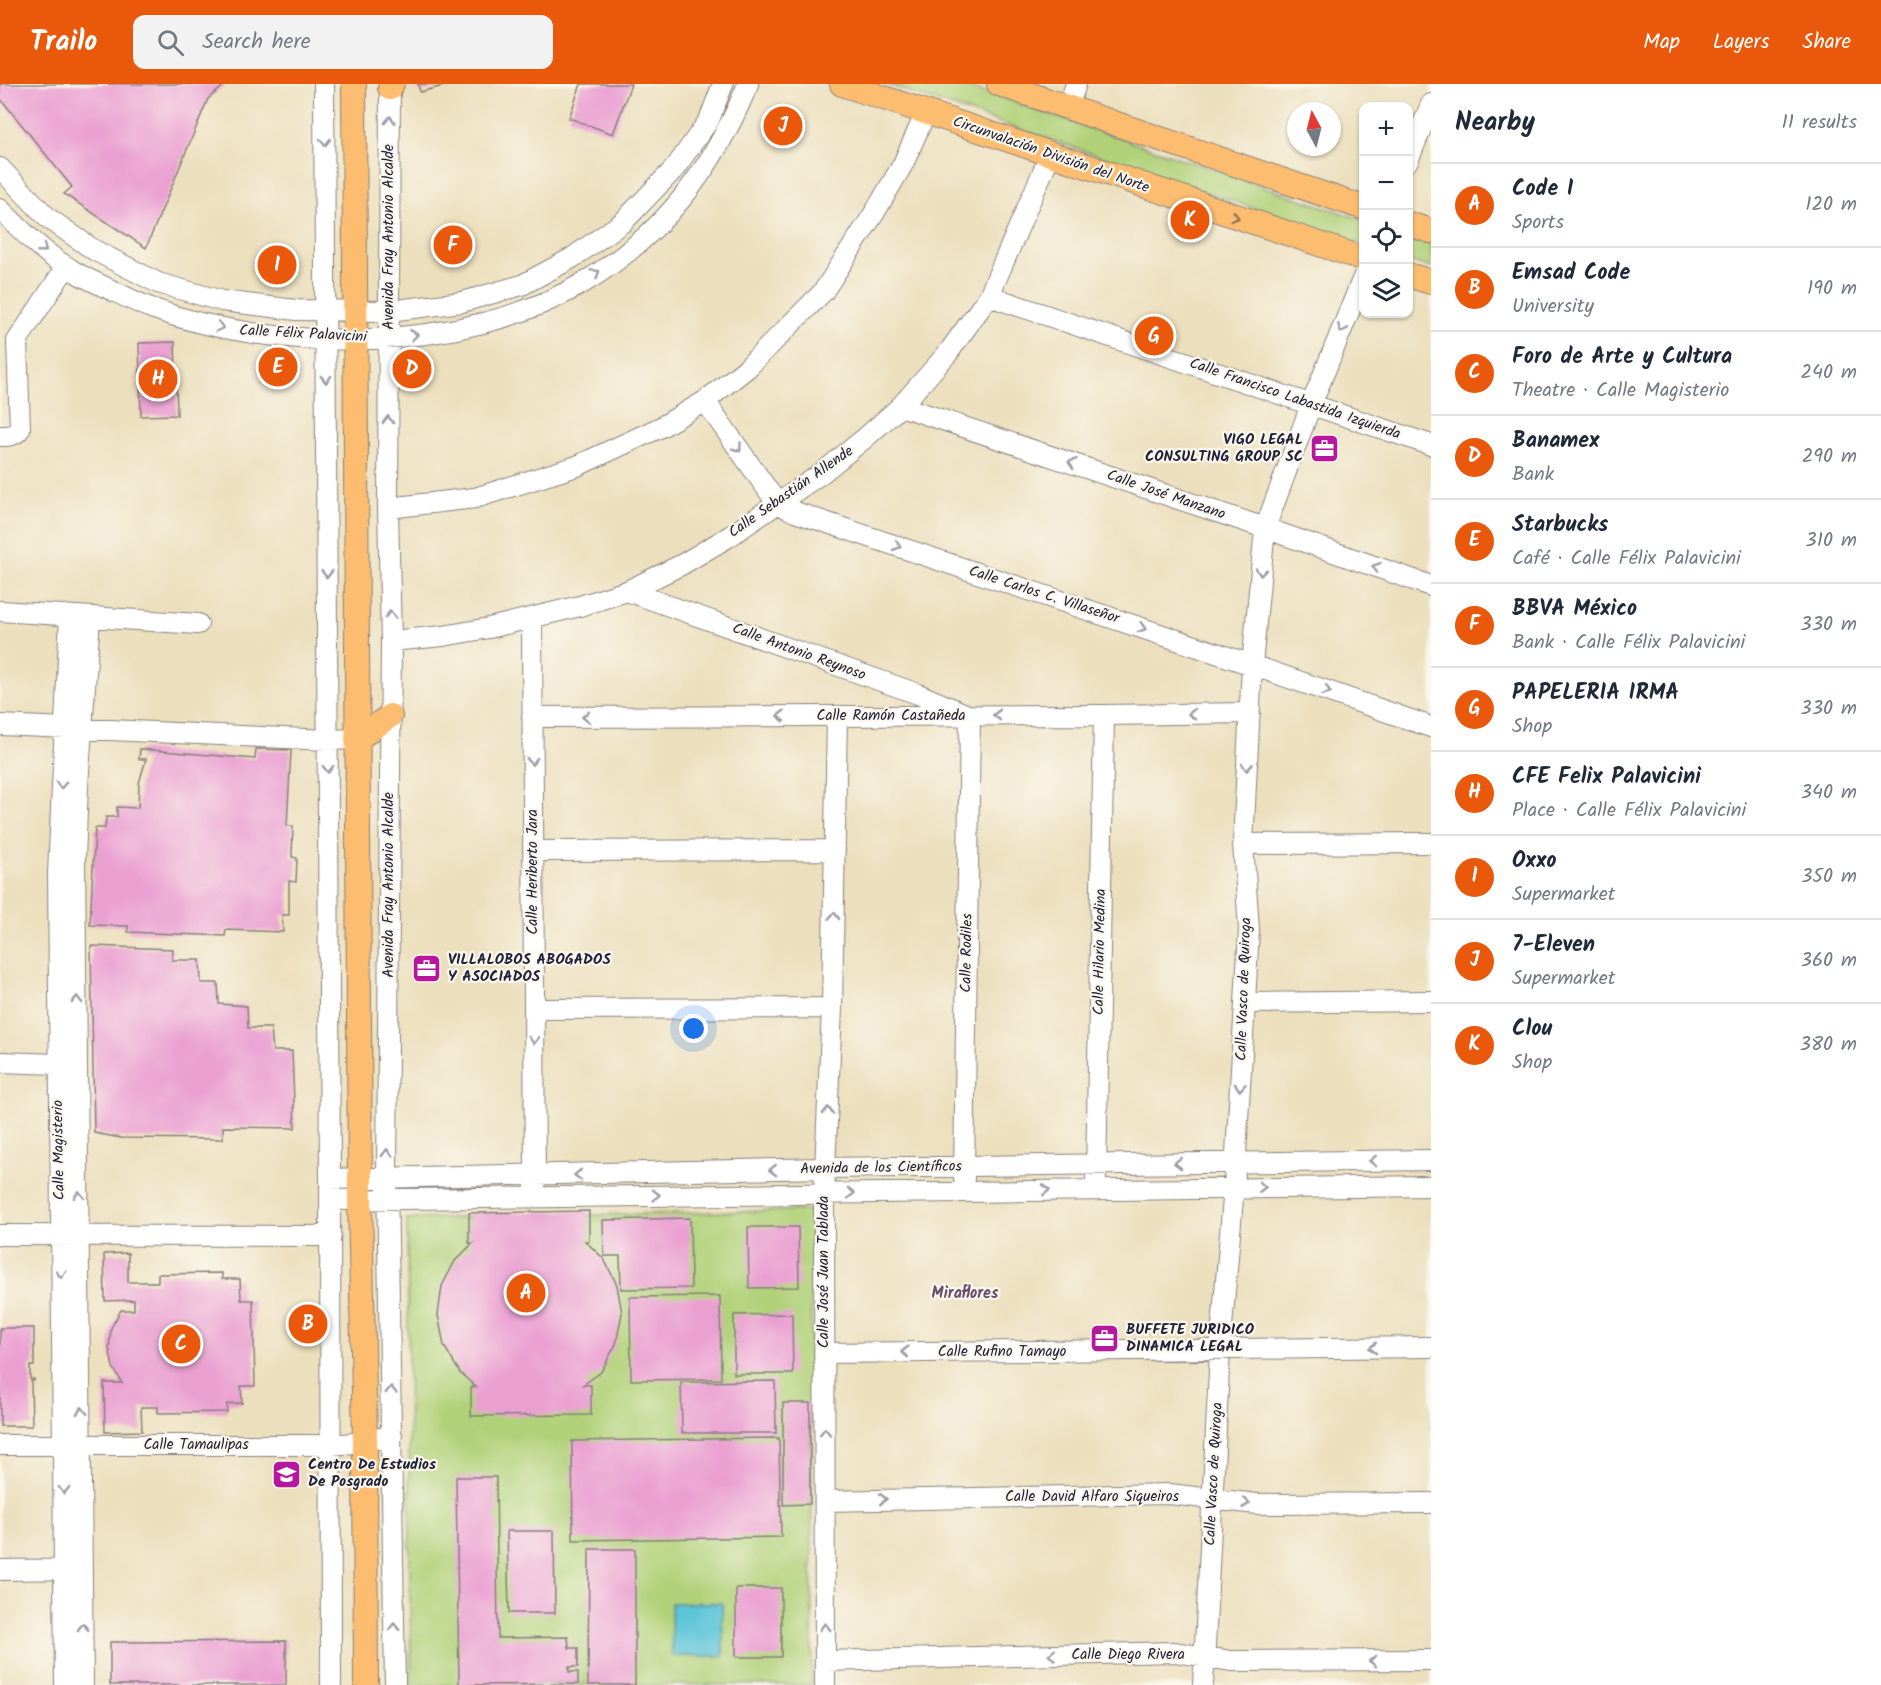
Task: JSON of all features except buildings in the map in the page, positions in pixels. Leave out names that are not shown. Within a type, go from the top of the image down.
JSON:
[{"type":"main road","name":"Avenida Fray Antonio Alcalde","points":[[354,84],[360,1189],[365,1442],[366,1685]]},
{"type":"main road","name":"Circunvalación División del Norte","points":[[842,84],[1359,257]]},
{"type":"main road","points":[[999,84],[1359,206]]},
{"type":"main road","points":[[1413,226],[1431,231]]},
{"type":"main road","points":[[1413,276],[1431,282]]},
{"type":"main road","points":[[357,739],[390,716]]},
{"type":"street","points":[[324,84],[331,1236],[331,1685]]},
{"type":"street","name":"Calle Félix Palavicini","points":[[0,168],[48,218],[94,250],[158,283],[222,301],[296,310],[389,310],[462,302],[522,285],[572,258],[623,222],[675,168],[709,120],[723,84]]},
{"type":"street","name":"Calle Félix Palavicini","points":[[0,209],[24,233],[66,267],[148,307],[178,317],[236,330],[326,338],[389,338],[463,328],[526,310],[582,283],[630,250],[672,211],[710,162],[748,84]]},
{"type":"street","points":[[1068,107],[1076,84]]},
{"type":"street","name":"Avenida Fray Antonio Alcalde","points":[[391,85],[388,508],[391,641],[387,1177],[395,1685]]},
{"type":"street","points":[[1410,156],[1431,104]]},
{"type":"street","points":[[388,508],[475,498],[577,466],[661,427],[705,401],[747,368],[823,292],[903,164],[926,112]]},
{"type":"street","name":"Calle Sebastián Allende","points":[[391,641],[443,636],[532,618],[627,591],[730,536],[822,473],[901,406],[948,353],[989,296],[1050,155]]},
{"type":"street","points":[[0,436],[10,436],[20,429],[9,341],[66,267]]},
{"type":"street","name":"Calle Vasco de Quiroga","points":[[1203,1685],[1220,1350],[1236,1162],[1249,929],[1243,844],[1252,665],[1265,528],[1311,405],[1359,287]]},
{"type":"street","name":"Calle Francisco Labastida Izquierda","points":[[989,296],[1431,445]]},
{"type":"street","points":[[705,401],[777,503]]},
{"type":"street","name":"Calle José Manzano","points":[[901,406],[1431,586]]},
{"type":"street","name":"Calle Carlos C. Villaseñor","points":[[777,503],[795,512],[1431,727]]},
{"type":"street","name":"Calle Antonio Reynoso","points":[[627,591],[918,694],[970,716]]},
{"type":"street","points":[[0,611],[198,624]]},
{"type":"street","name":"Calle Magisterio","points":[[70,1235],[58,1064],[58,873],[73,727],[80,616]]},
{"type":"street","name":"Calle Heriberto Jara","points":[[532,618],[535,1197]]},
{"type":"street","name":"Calle Ramón Castañeda","points":[[532,717],[970,716],[1250,712]]},
{"type":"street","name":"Calle Hilario Medina","points":[[1096,1189],[1104,715]]},
{"type":"street","name":"Calle José Juan Tablada","points":[[825,1685],[824,1193],[832,1008],[837,716]]},
{"type":"street","name":"Calle Rodiles","points":[[964,1191],[970,716]]},
{"type":"street","points":[[0,725],[328,740],[357,739]]},
{"type":"street","name":"Calle Magisterio","points":[[73,727],[75,859],[70,1235],[74,1569],[83,1685]]},
{"type":"street","points":[[1243,844],[1431,843]]},
{"type":"street","points":[[533,851],[835,850]]},
{"type":"street","points":[[1245,1003],[1431,1001]]},
{"type":"street","points":[[534,1009],[832,1008]]},
{"type":"street","points":[[0,1062],[58,1064]]},
{"type":"street","name":"Avenida de los Científicos","points":[[330,1200],[387,1177],[534,1176],[825,1168],[1431,1160]]},
{"type":"street","name":"Avenida de los Científicos","points":[[330,1179],[388,1199],[1431,1186]]},
{"type":"street","points":[[0,1235],[331,1236]]},
{"type":"street","name":"Calle Rufino Tamayo","points":[[824,1353],[1431,1347]]},
{"type":"street","name":"Calle Tamaulipas","points":[[0,1444],[331,1445],[365,1442],[392,1435]]},
{"type":"street","name":"Calle David Alfaro Siqueiros","points":[[825,1501],[1169,1494],[1257,1504],[1431,1503]]},
{"type":"street","points":[[0,1570],[74,1569]]},
{"type":"street","name":"Calle Magisterio","points":[[65,1685],[74,1569]]},
{"type":"street","name":"Calle Diego Rivera","points":[[825,1661],[1175,1652],[1231,1661],[1431,1660]]},
{"type":"green space","points":[[885,84],[960,84],[1359,219],[1359,244]]},
{"type":"green space","points":[[1413,237],[1431,243],[1431,268],[1413,262]]},
{"type":"green space","points":[[811,1210],[812,1685],[411,1685],[407,1219]]},
{"type":"water","points":[[671,1603],[722,1603],[723,1656],[672,1656]]},
{"type":"place","name":"7-Eleven","points":[[783,126]]},
{"type":"place","name":"Clou","points":[[1190,220]]},
{"type":"place","name":"BBVA México","points":[[453,245]]},
{"type":"place","name":"Oxxo","points":[[277,265]]},
{"type":"place","name":"PAPELERIA IRMA","points":[[1154,336]]},
{"type":"place","name":"Starbucks","points":[[278,367]]},
{"type":"place","name":"Banamex","points":[[412,369]]},
{"type":"place","name":"CFE Felix Palavicini","points":[[158,379]]},
{"type":"place","name":"VIGO LEGAL CONSULTING GROUP SC","points":[[1324,449]]},
{"type":"place","name":"VILLALOBOS ABOGADOS Y ASOCIADOS","points":[[427,969]]},
{"type":"place","name":"Code I","points":[[526,1293]]},
{"type":"place","name":"Emsad Code","points":[[308,1324]]},
{"type":"place","name":"BUFFETE JURIDICO DINAMICA LEGAL","points":[[1105,1339]]},
{"type":"place","name":"Foro de Arte y Cultura","points":[[181,1344]]},
{"type":"place","name":"Centro De Estudios De Posgrado","points":[[287,1474]]},
{"type":"district","name":"Miraflores","points":[[965,1293]]}]
